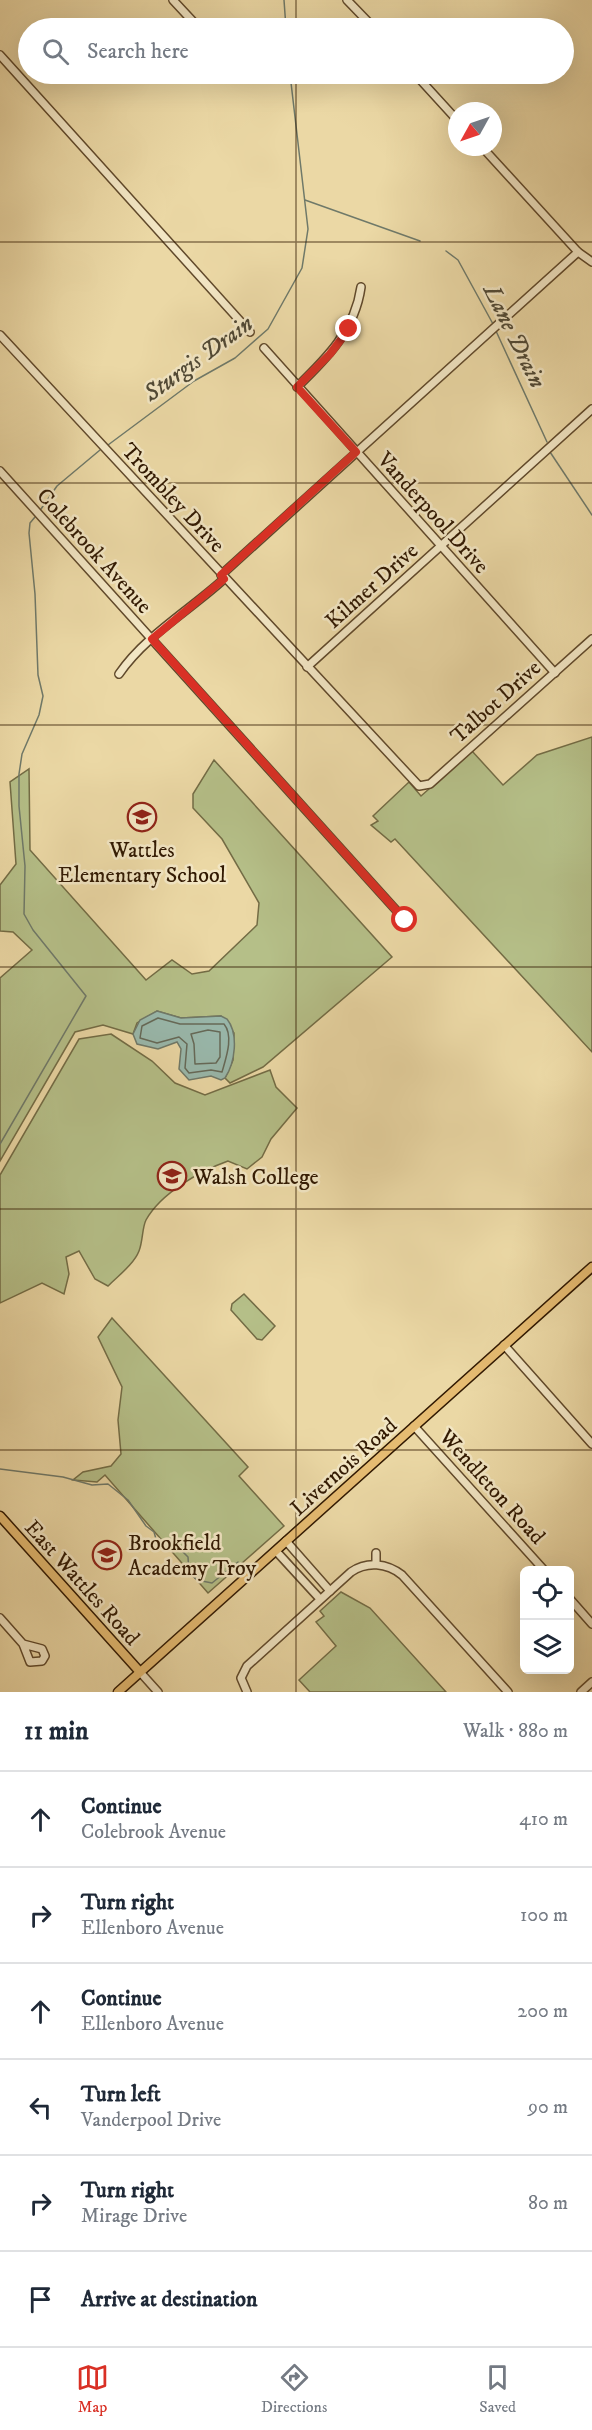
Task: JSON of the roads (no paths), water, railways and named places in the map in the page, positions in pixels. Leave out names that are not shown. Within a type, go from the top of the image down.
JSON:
[{"type":"main road","name":"Livernois Road","points":[[118,1692],[592,1267]]},
{"type":"main road","name":"East Wattles Road","points":[[0,1516],[140,1672]]},
{"type":"street","points":[[173,0],[190,18]]},
{"type":"street","points":[[348,0],[365,18]]},
{"type":"street","points":[[0,55],[18,75]]},
{"type":"street","points":[[26,84],[250,332]]},
{"type":"street","points":[[424,84],[448,110]]},
{"type":"street","points":[[490,156],[578,252],[592,262]]},
{"type":"street","points":[[119,674],[127,662],[152,639],[223,577],[356,452],[578,252]]},
{"type":"street","points":[[297,387],[343,338],[354,318],[361,287]]},
{"type":"street","name":"Trombley Drive","points":[[0,335],[414,783],[421,787]]},
{"type":"street","name":"Vanderpool Drive","points":[[264,348],[555,673]]},
{"type":"street","name":"Kilmer Drive","points":[[307,667],[592,410]]},
{"type":"street","name":"Colebrook Avenue","points":[[0,471],[405,920]]},
{"type":"street","name":"Talbot Drive","points":[[421,787],[430,784],[592,639]]},
{"type":"street","points":[[504,1346],[592,1444]]},
{"type":"street","name":"Wendleton Road","points":[[414,1426],[540,1566]]},
{"type":"street","points":[[286,1541],[330,1591]]},
{"type":"street","points":[[276,1551],[320,1599]]},
{"type":"street","points":[[376,1553],[376,1564]]},
{"type":"street","points":[[247,1692],[241,1678],[247,1666],[320,1599],[358,1568],[376,1564],[391,1568],[402,1575],[508,1692]]},
{"type":"street","points":[[574,1604],[592,1624]]},
{"type":"street","points":[[0,1618],[23,1644]]},
{"type":"street","points":[[140,1672],[158,1692]]},
{"type":"street","points":[[581,1692],[592,1682]]},
{"type":"water","points":[[157,1011],[181,1018],[221,1016],[227,1019],[233,1032],[234,1049],[231,1065],[225,1078],[221,1080],[211,1076],[189,1080],[179,1069],[181,1049],[177,1042],[158,1049],[137,1044],[133,1034],[140,1020]]},
{"type":"waterway","name":"Sturgis Drain","points":[[284,0],[285,18]]},
{"type":"waterway","name":"Sturgis Drain","points":[[108,445],[194,381],[235,358],[268,329],[302,268],[308,229],[291,84]]},
{"type":"waterway","name":"Lane Drain","points":[[305,200],[420,241]]},
{"type":"waterway","name":"Lane Drain","points":[[446,251],[458,260],[493,324]]},
{"type":"waterway","name":"Lane Drain","points":[[496,331],[547,442]]},
{"type":"waterway","name":"Sturgis Drain","points":[[41,509],[57,486],[100,450]]},
{"type":"waterway","name":"Lane Drain","points":[[550,452],[592,515]]},
{"type":"waterway","name":"Sturgis Drain","points":[[0,1144],[86,996],[33,930],[24,914],[25,866],[19,806],[19,774],[22,754],[39,715],[43,696],[38,675],[35,594],[29,533],[30,523],[35,517]]},
{"type":"waterway","points":[[0,1469],[63,1477],[92,1485],[108,1484],[128,1500],[146,1526],[154,1532],[156,1539],[175,1544],[188,1557],[189,1573],[197,1580],[212,1583],[238,1562]]},
{"type":"place","name":"Wattles Elementary School","points":[[142,817]]},
{"type":"place","name":"Walsh College","points":[[172,1176]]},
{"type":"place","name":"Brookfield Academy Troy","points":[[107,1555]]}]
